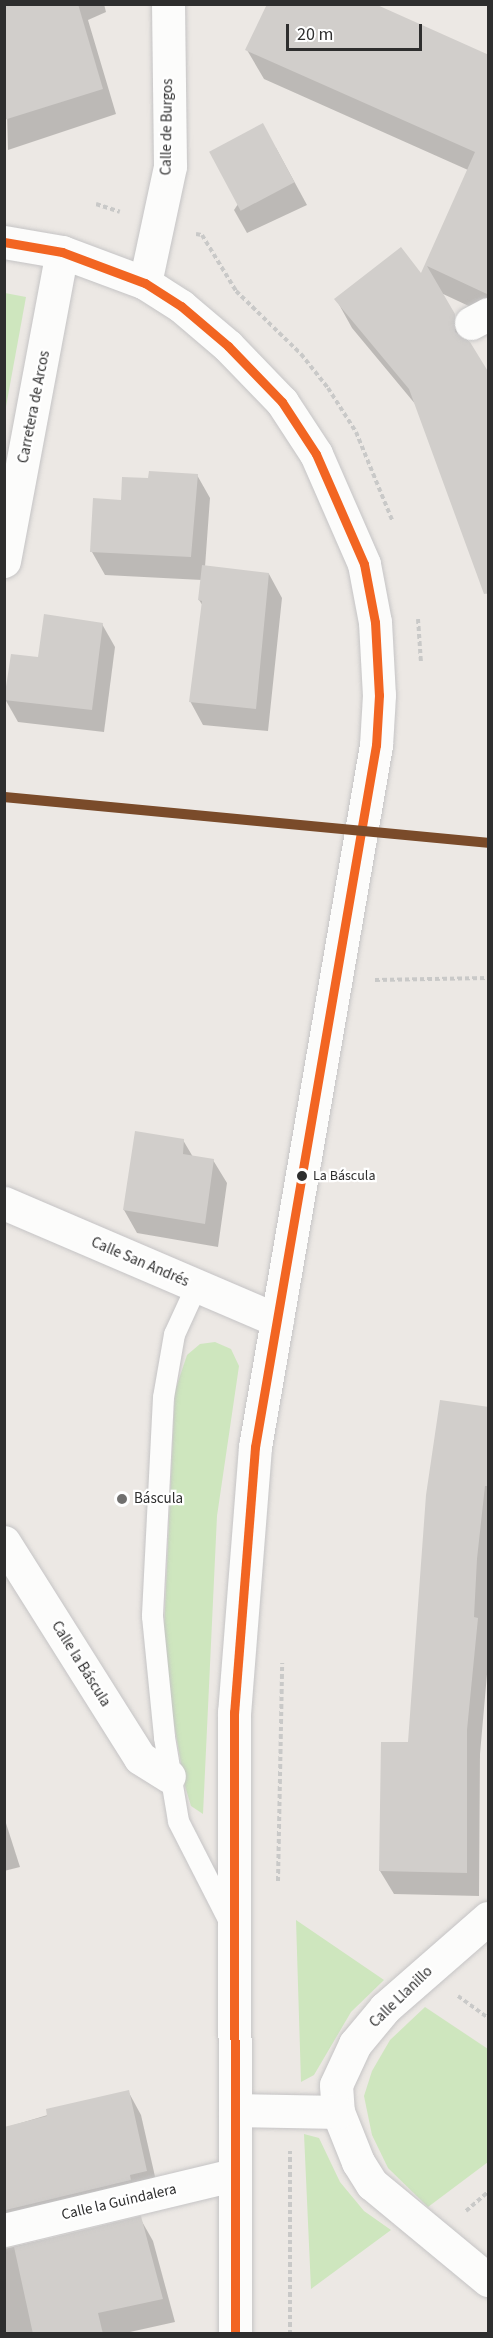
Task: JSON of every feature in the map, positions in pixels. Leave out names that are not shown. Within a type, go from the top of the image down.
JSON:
[{"type":"street","name":"Calle de Burgos","points":[[145,283],[170,166],[168,4]]},
{"type":"street","points":[[4,242],[62,252],[145,283],[181,306],[228,346],[282,402],[316,454],[364,564],[375,622],[379,694],[375,745],[337,980],[255,1447],[234,1712],[235,2334]]},
{"type":"street","name":"Carretera de Arcos","points":[[4,561],[62,252]]},
{"type":"street","name":"Calle San Andrés","points":[[4,1203],[277,1320]]},
{"type":"street","name":"Calle la Báscula","points":[[4,1542],[140,1758],[168,1776]]},
{"type":"street","name":"Calle Llanillo","points":[[489,1918],[385,2008],[355,2044],[336,2085],[338,2112],[358,2162],[372,2184],[489,2280]]},
{"type":"street","points":[[235,2110],[338,2112]]},
{"type":"street","name":"Calle la Guindalera","points":[[4,2230],[233,2175]]},
{"type":"lane","points":[[196,1286],[174,1334],[163,1397],[152,1616],[168,1776],[178,1821],[235,1932]]},
{"type":"path","points":[[421,633],[421,667]]},
{"type":"path","points":[[373,990],[377,968]]},
{"type":"path","points":[[337,980],[489,978]]},
{"type":"path","points":[[278,1888],[282,1652]]},
{"type":"path","points":[[289,2112],[290,2334]]},
{"type":"green space","points":[[4,293],[26,297],[5,412]]},
{"type":"green space","points":[[215,1342],[231,1349],[239,1366],[217,1516],[203,1814],[191,1806],[185,1786],[171,1706],[164,1630],[175,1391],[187,1355],[200,1344]]},
{"type":"green space","points":[[296,1920],[384,1980],[351,2012],[314,2075],[301,2082]]},
{"type":"green space","points":[[425,2007],[488,2049],[488,2162],[428,2207],[388,2168],[372,2135],[364,2096],[372,2071],[390,2040]]},
{"type":"green space","points":[[304,2134],[319,2138],[340,2182],[364,2211],[391,2230],[311,2289]]},
{"type":"building","points":[[4,4],[78,4],[103,89],[4,120]]},
{"type":"building","points":[[267,4],[375,4],[489,55],[489,295],[427,266],[455,314],[455,332],[470,342],[489,373],[489,593],[484,594],[409,389],[334,299],[401,247],[421,273],[475,152],[245,50]]},
{"type":"building","points":[[263,123],[294,182],[241,211],[209,152]]},
{"type":"building","points":[[149,471],[198,474],[191,557],[90,552],[93,498],[121,500],[122,477],[148,478]]},
{"type":"building","points":[[202,565],[269,573],[256,709],[189,702],[202,601],[198,600]]},
{"type":"building","points":[[44,614],[103,623],[92,710],[4,700],[11,654],[38,657]]},
{"type":"building","points":[[135,1131],[184,1139],[183,1154],[214,1159],[205,1224],[123,1210]]},
{"type":"building","points":[[440,1400],[489,1407],[489,1486],[485,1486],[477,1559],[474,1617],[478,1618],[467,1730],[467,1873],[379,1871],[381,1742],[408,1742],[426,1495]]},
{"type":"building","points":[[129,2090],[147,2171],[130,2175],[131,2180],[6,2210],[4,2127],[47,2116],[46,2109]]},
{"type":"building","points":[[141,2216],[163,2299],[98,2313],[103,2334],[33,2334],[14,2247]]},
{"type":"transit line","points":[[4,242],[62,252],[145,283],[181,306],[228,346],[282,402],[316,454],[364,564],[375,622],[379,695],[376,745],[255,1447],[234,1712],[235,2334]]},
{"type":"transit line","points":[[4,797],[488,843]]},
{"type":"place","name":"La Báscula","points":[[302,1176]]},
{"type":"place","name":"Báscula","points":[[122,1499]]}]
